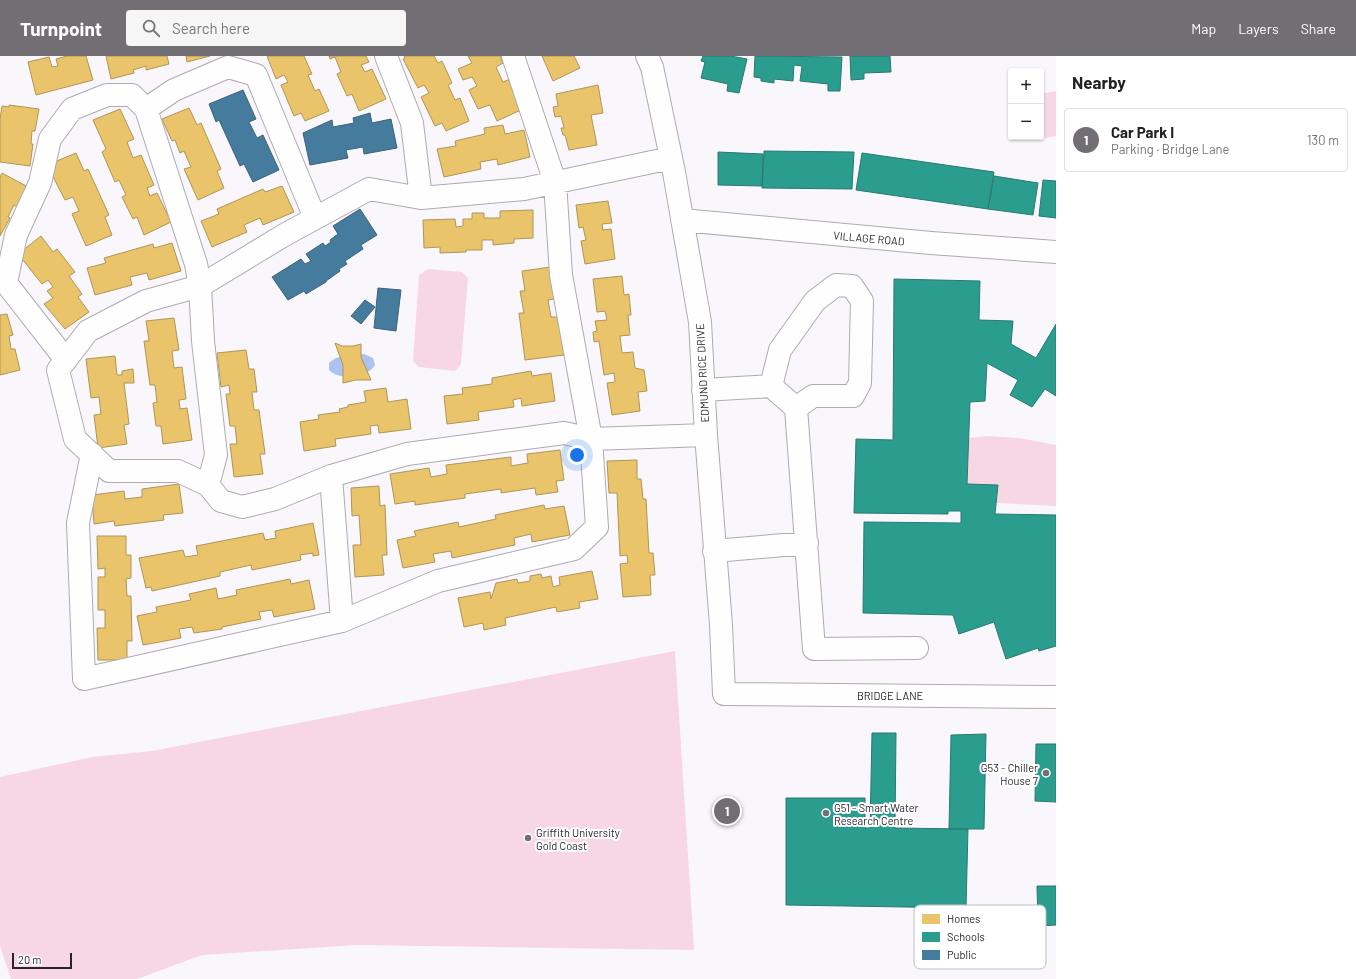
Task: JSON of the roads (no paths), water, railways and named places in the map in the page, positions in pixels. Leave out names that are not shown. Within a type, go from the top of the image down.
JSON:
[{"type":"street","points":[[386,56],[412,123],[421,198]]},
{"type":"street","points":[[92,454],[78,523],[84,679],[342,621],[438,581],[574,549],[597,527],[591,439],[561,275],[555,182],[513,56]]},
{"type":"street","name":"EDMUND RICE DRIVE","points":[[647,56],[652,68],[671,158],[700,322],[714,551],[721,625],[724,694]]},
{"type":"street","points":[[146,109],[174,90],[228,67],[256,75],[315,218]]},
{"type":"street","points":[[66,360],[6,283],[16,235],[40,183],[50,139],[72,109],[107,95],[132,96],[146,109],[196,264],[200,286],[202,342],[216,455],[208,485]]},
{"type":"street","points":[[671,158],[524,189],[421,198],[369,189],[315,218],[200,286],[146,301],[88,331],[58,370],[75,439],[109,471],[178,471],[208,485],[221,501],[242,507],[275,499],[331,476],[406,454],[564,433],[591,439],[706,435]]},
{"type":"street","name":"VILLAGE ROAD","points":[[682,220],[930,243],[1056,252]]},
{"type":"street","points":[[771,386],[780,350],[815,301],[836,285],[852,286],[862,301],[860,383],[853,396],[813,396],[796,408]]},
{"type":"street","points":[[703,390],[771,386],[796,408],[814,649],[917,648]]},
{"type":"street","points":[[331,476],[342,621]]},
{"type":"street","points":[[714,551],[807,543]]},
{"type":"street","name":"BRIDGE LANE","points":[[724,694],[1056,697]]},
{"type":"water","points":[[364,354],[373,358],[375,365],[366,373],[346,377],[339,376],[329,370],[329,363],[335,359],[342,356]]},
{"type":"place","name":"G53 - Chiller House 7","points":[[1046,773]]},
{"type":"place","name":"Car Park I","points":[[727,811]]},
{"type":"place","name":"G51 - Smart Water Research Centre","points":[[826,813]]},
{"type":"place","name":"Griffith University Gold Coast","points":[[528,838]]}]
